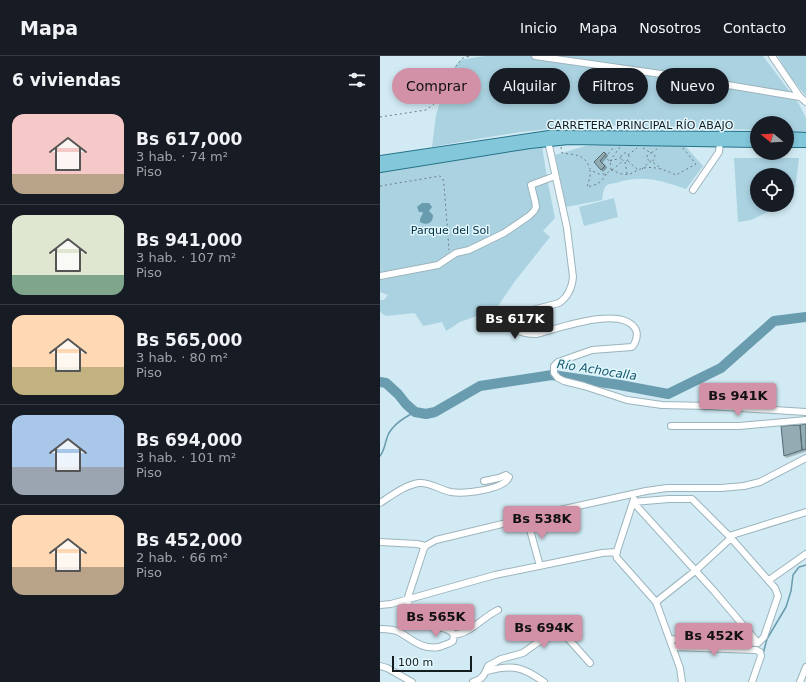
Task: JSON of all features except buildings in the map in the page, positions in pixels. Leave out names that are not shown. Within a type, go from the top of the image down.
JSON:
[{"type":"main road","name":"CARRETERA PRINCIPAL RÍO ABAJO","points":[[380,160],[548,138],[750,136]]},
{"type":"main road","points":[[794,136],[806,137]]},
{"type":"main road","name":"CARRETERA PRINCIPAL RÍO ABAJO","points":[[380,168],[548,138],[559,140],[750,143]]},
{"type":"main road","points":[[794,143],[806,144]]},
{"type":"street","points":[[535,56],[668,75],[800,97]]},
{"type":"street","points":[[772,56],[800,97],[806,102]]},
{"type":"street","points":[[548,138],[567,228],[573,277],[572,283],[563,300],[514,315],[511,320],[512,326],[520,333],[536,334],[610,317],[628,322],[637,332],[635,342],[632,347],[592,350],[562,360],[556,364],[553,369],[558,378],[627,400],[662,405],[806,412]]},
{"type":"street","points":[[693,190],[719,152],[720,142]]},
{"type":"street","points":[[380,276],[438,265],[456,253],[469,250],[504,233],[529,216],[536,207],[531,185],[555,176]]},
{"type":"street","points":[[671,426],[739,426],[806,420]]},
{"type":"street","points":[[380,629],[391,629],[398,631],[417,644],[428,648],[453,641],[453,632],[448,629],[433,627],[419,622],[414,616],[407,600],[412,581],[425,546],[436,540],[614,497],[646,491],[667,488],[721,488],[744,486],[760,482],[806,458]]},
{"type":"street","points":[[380,503],[409,486],[417,484],[425,483],[450,492],[462,493],[498,486],[507,481],[509,477],[506,475],[484,481]]},
{"type":"street","points":[[635,494],[617,552],[617,558],[656,602],[680,668],[682,682]]},
{"type":"street","points":[[633,502],[692,499],[730,537],[769,580],[775,588],[778,596],[764,637],[758,642],[670,639]]},
{"type":"street","points":[[633,502],[758,642]]},
{"type":"street","points":[[656,602],[695,571],[730,537],[806,512]]},
{"type":"street","points":[[527,519],[540,566]]},
{"type":"street","points":[[380,542],[417,544],[425,546]]},
{"type":"street","points":[[380,605],[407,600],[495,576],[602,553],[617,552]]},
{"type":"street","points":[[769,580],[806,554]]},
{"type":"street","points":[[454,635],[462,634],[488,615],[498,610]]},
{"type":"street","points":[[473,682],[479,680],[487,671],[489,665],[494,662],[523,653],[537,643],[558,632],[565,635],[590,663]]},
{"type":"street","points":[[673,647],[759,651],[761,656],[752,682]]},
{"type":"street","points":[[380,666],[387,668],[412,682]]},
{"type":"street","points":[[800,682],[806,667]]},
{"type":"street","points":[[487,671],[501,668],[519,668],[530,672],[544,682]]},
{"type":"path","points":[[380,117],[426,110],[434,104],[450,73],[463,58],[467,56]]},
{"type":"path","points":[[463,58],[471,56]]},
{"type":"path","points":[[559,140],[562,153],[580,156],[587,162],[590,170],[590,177],[587,187],[598,184],[604,180],[606,174],[611,170],[627,161]]},
{"type":"path","points":[[611,170],[610,161],[622,146],[615,146],[605,158],[610,161],[621,158],[623,154],[628,155],[640,146]]},
{"type":"path","points":[[634,146],[647,146]]},
{"type":"path","points":[[640,146],[655,156],[654,160],[642,169]]},
{"type":"path","points":[[657,149],[648,154],[647,157],[649,161],[676,175],[696,164],[682,147]]},
{"type":"path","points":[[627,161],[629,159],[628,155]]},
{"type":"path","points":[[621,158],[624,162],[627,174]]},
{"type":"path","points":[[627,161],[638,170]]},
{"type":"path","points":[[611,170],[627,174],[642,169],[662,169]]},
{"type":"path","points":[[590,170],[599,174],[606,174]]},
{"type":"path","points":[[380,186],[440,176],[443,179],[444,185],[448,248],[451,256]]},
{"type":"green space","points":[[485,56],[763,56],[799,104],[806,118],[806,132],[794,132],[794,116],[750,116],[750,130],[659,126],[610,126],[546,129],[480,138],[432,147],[436,115],[439,104],[481,104],[481,68],[454,68],[460,60]]},
{"type":"green space","points":[[778,56],[806,56],[806,96],[788,74]]},
{"type":"green space","points":[[661,144],[685,146],[703,166],[686,189],[660,181],[643,179],[625,180],[607,185],[604,190],[602,200],[566,207],[555,155],[585,146]]},
{"type":"green space","name":"Parque del Sol","points":[[542,146],[555,218],[543,231],[550,237],[515,281],[496,309],[460,322],[446,331],[442,322],[423,326],[415,313],[386,316],[380,312],[380,300],[384,300],[388,295],[380,292],[380,172],[465,157]]},
{"type":"green space","points":[[734,158],[750,158],[750,160],[794,160],[794,158],[799,158],[794,197],[794,168],[750,168],[750,212],[768,212],[751,220],[738,222]]},
{"type":"green space","points":[[614,198],[618,217],[584,226],[579,207]]},
{"type":"shaded area","points":[[422,203],[429,203],[432,207],[429,211],[433,215],[433,218],[431,222],[427,224],[420,222],[423,213],[419,212],[417,207]]},
{"type":"waterway","name":"Río Achocalla","points":[[380,382],[386,383],[415,412],[426,414],[435,412],[480,386],[552,375],[668,394],[721,368],[774,321],[806,317]]},
{"type":"waterway","points":[[380,456],[384,449],[388,435],[393,427],[415,412]]},
{"type":"waterway","points":[[763,654],[767,639],[786,607],[791,591],[793,575],[799,567],[806,565]]}]
